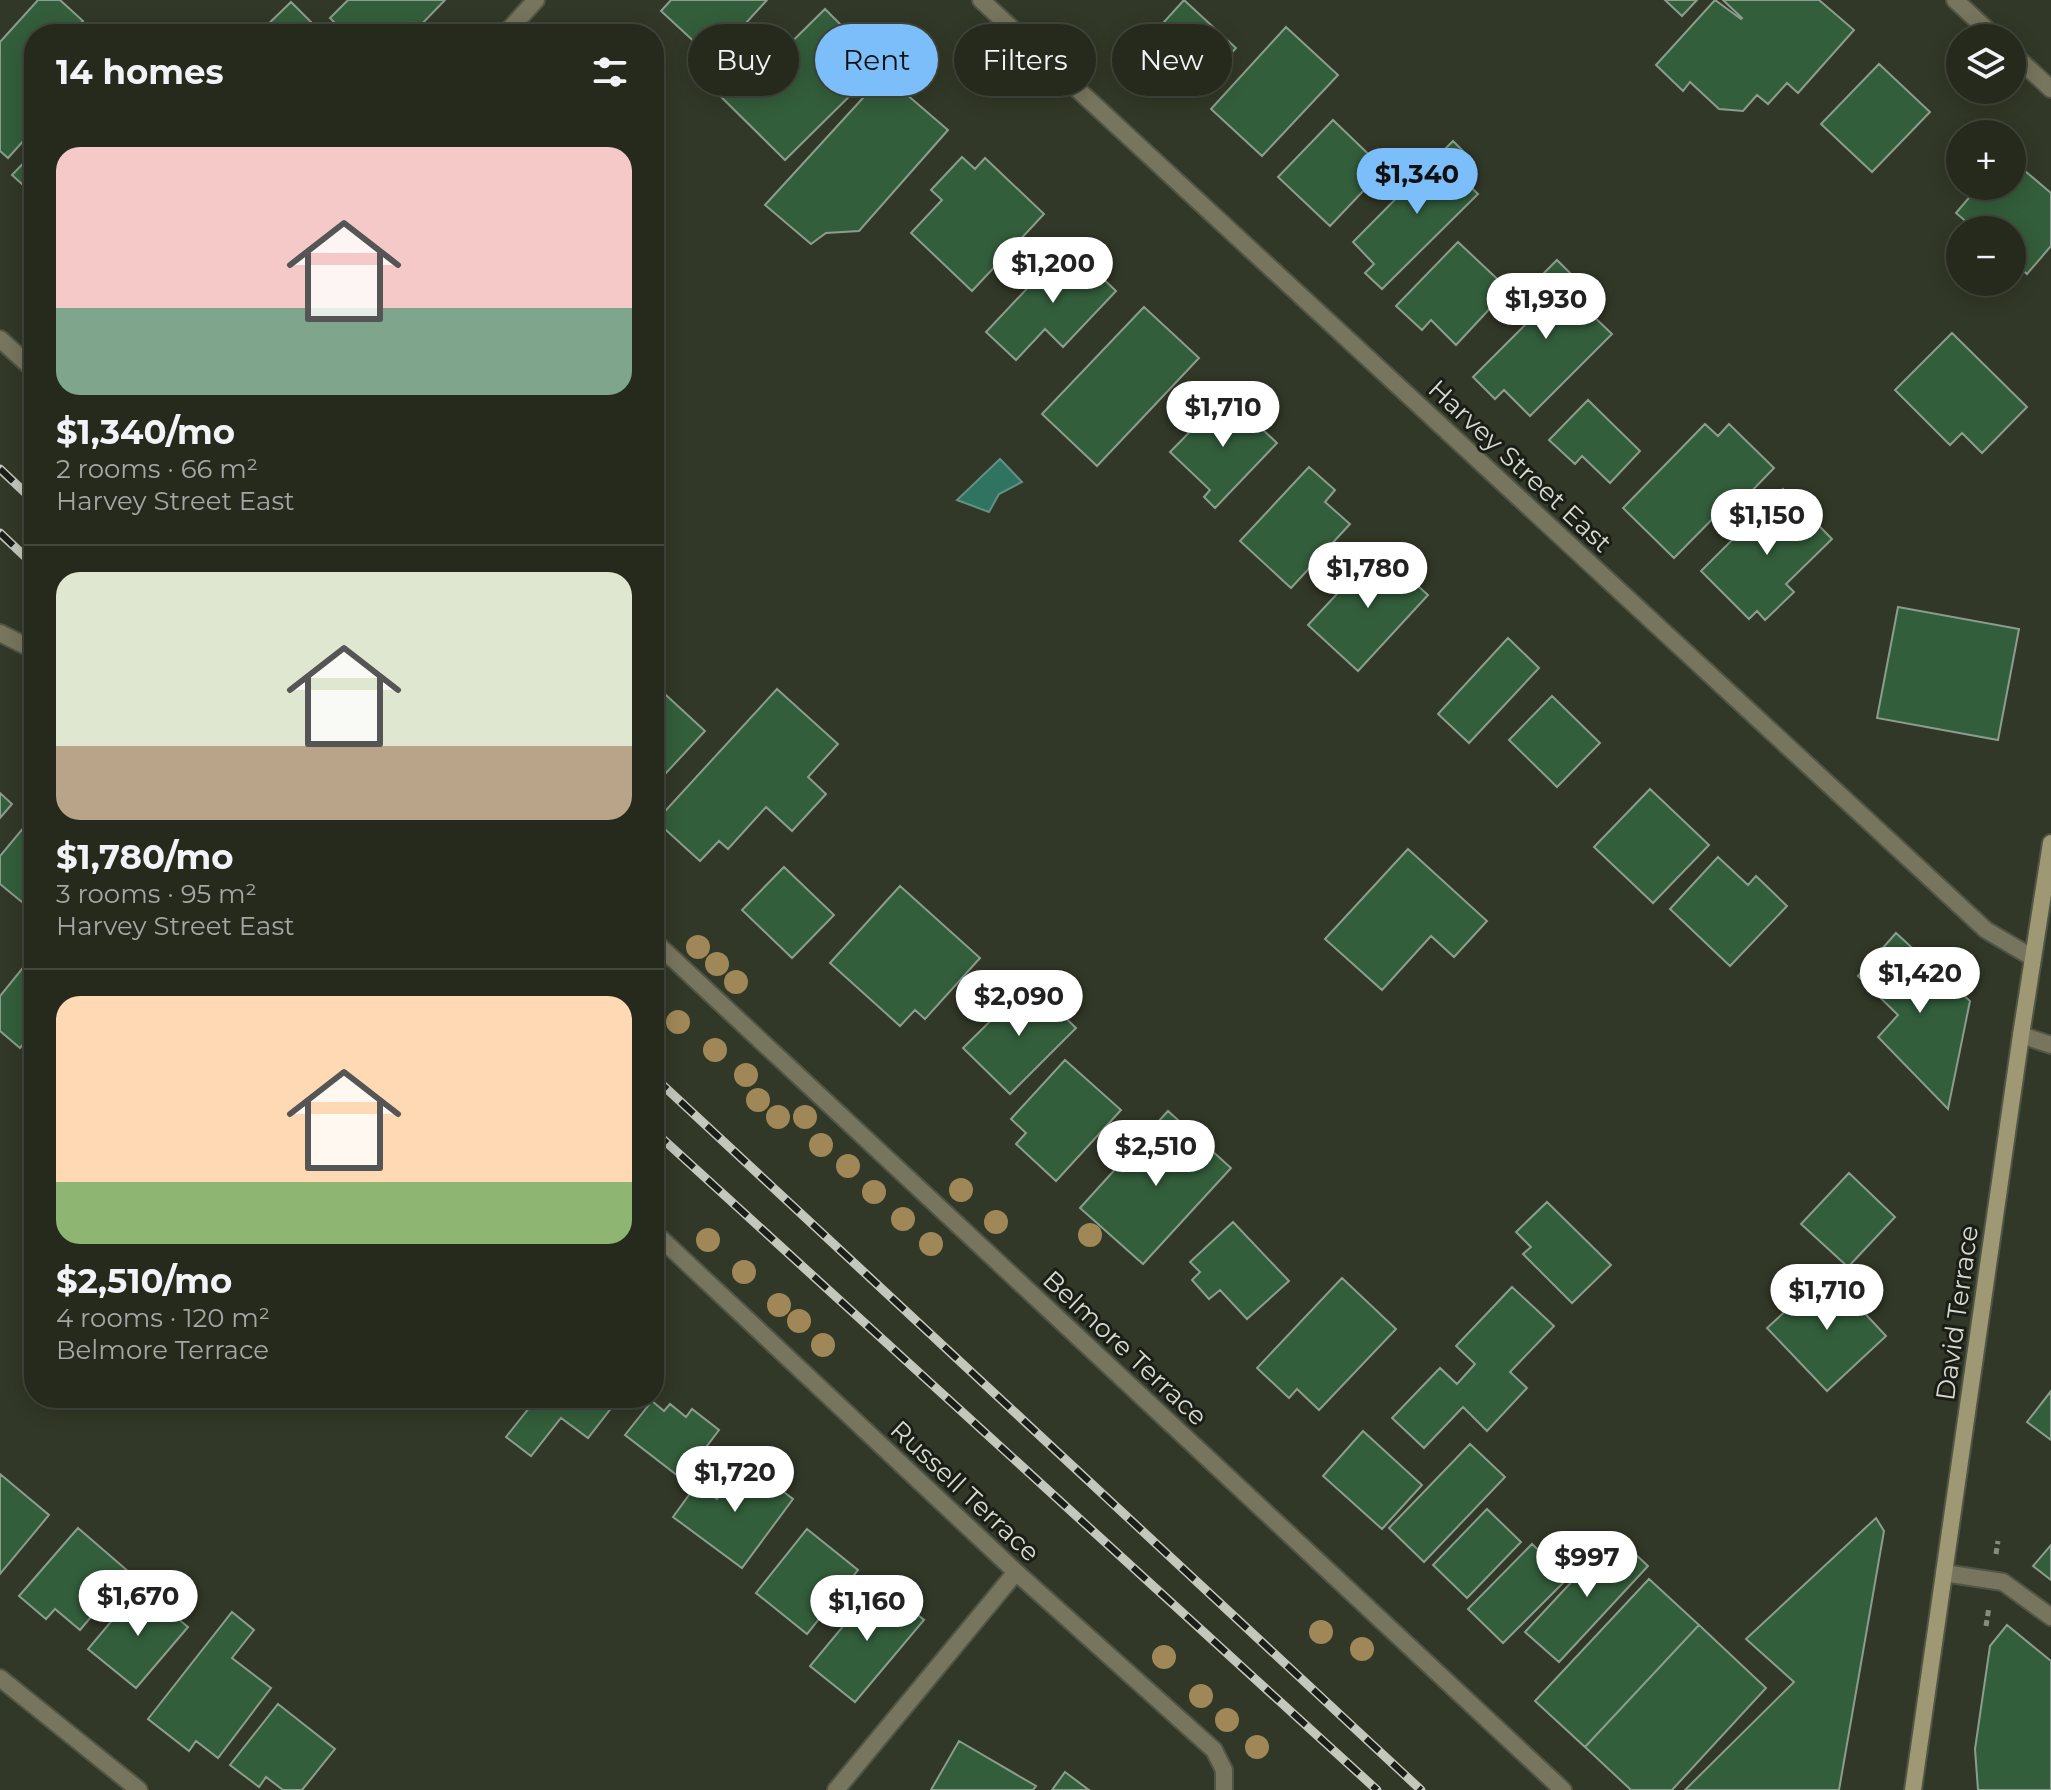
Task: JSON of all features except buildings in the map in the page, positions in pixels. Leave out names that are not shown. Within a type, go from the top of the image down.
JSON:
[{"type":"main road","name":"David Terrace","points":[[1913,1790],[2051,843]]},
{"type":"street","points":[[514,24],[536,0]]},
{"type":"street","name":"Harvey Street East","points":[[981,0],[1986,930],[2001,942],[2033,958]]},
{"type":"street","points":[[1955,0],[1981,24]]},
{"type":"street","points":[[2026,66],[2051,89]]},
{"type":"street","points":[[0,339],[24,361]]},
{"type":"street","points":[[0,633],[24,645]]},
{"type":"street","name":"Belmore Terrace","points":[[664,950],[1563,1790]]},
{"type":"street","points":[[2021,1035],[2051,1045]]},
{"type":"street","name":"Russell Terrace","points":[[664,1241],[1016,1572],[1214,1750],[1224,1770],[1226,1790]]},
{"type":"street","points":[[836,1790],[1016,1572]]},
{"type":"street","points":[[1944,1573],[2003,1582],[2051,1617]]},
{"type":"street","points":[[0,1678],[139,1790]]},
{"type":"water","points":[[1000,459],[1022,482],[999,494],[989,512],[957,500]]},
{"type":"railway","points":[[0,469],[24,492]]},
{"type":"railway","points":[[0,533],[24,556]]},
{"type":"railway","points":[[664,1086],[1421,1790]]},
{"type":"railway","points":[[664,1140],[1377,1790]]}]
